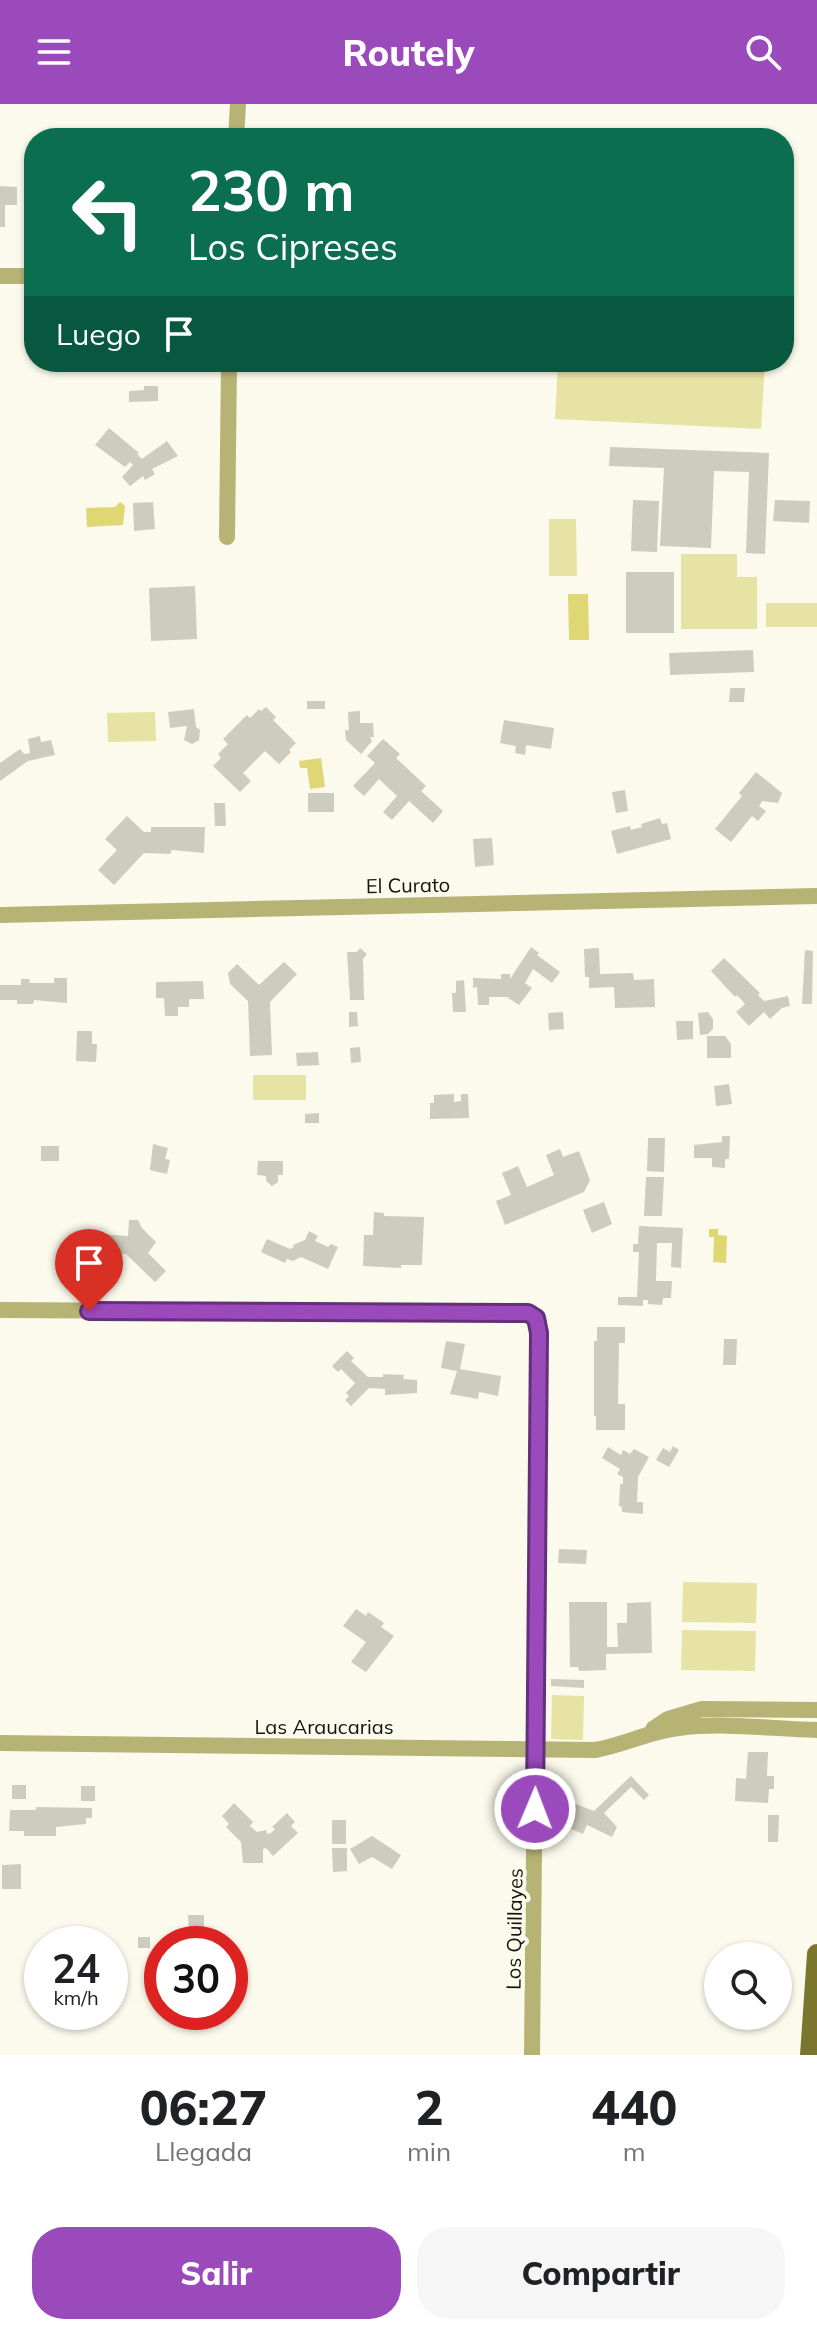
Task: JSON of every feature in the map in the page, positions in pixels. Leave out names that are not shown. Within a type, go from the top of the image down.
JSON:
[{"type":"main road","points":[[810,2055],[817,1954]]},
{"type":"street","points":[[237,128],[238,104]]},
{"type":"street","points":[[0,276],[24,276]]},
{"type":"street","points":[[227,537],[229,372]]},
{"type":"street","name":"El Curato","points":[[0,915],[817,896]]},
{"type":"street","name":"Los Quillayes","points":[[0,1310],[528,1313],[536,1318],[539,1323],[532,2055]]},
{"type":"street","name":"Las Araucarias","points":[[0,1743],[595,1750],[620,1745],[668,1719],[702,1709],[817,1710]]},
{"type":"street","name":"Las Araucarias","points":[[645,1734],[683,1727],[817,1730]]},
{"type":"shaded area","points":[[557,372],[764,372],[761,429],[555,419]]},
{"type":"shaded area","points":[[120,502],[125,506],[123,525],[87,527],[86,508],[115,507]]},
{"type":"shaded area","points":[[549,519],[576,519],[577,576],[549,576]]},
{"type":"shaded area","points":[[681,554],[737,554],[737,577],[757,577],[757,629],[681,629]]},
{"type":"shaded area","points":[[568,594],[588,594],[589,640],[569,640]]},
{"type":"shaded area","points":[[766,603],[817,603],[817,627],[766,627]]},
{"type":"shaded area","points":[[155,712],[156,741],[108,742],[107,713]]},
{"type":"shaded area","points":[[321,758],[325,787],[310,789],[307,768],[300,768],[299,761]]},
{"type":"shaded area","points":[[253,1075],[306,1075],[306,1100],[253,1100]]},
{"type":"shaded area","points":[[709,1229],[718,1229],[718,1235],[727,1236],[726,1263],[713,1262],[714,1237],[709,1237]]},
{"type":"shaded area","points":[[683,1582],[757,1583],[756,1623],[682,1622]]},
{"type":"shaded area","points":[[682,1630],[756,1631],[755,1671],[681,1670]]},
{"type":"shaded area","points":[[552,1695],[584,1696],[583,1740],[551,1739]]},
{"type":"building","points":[[0,186],[17,187],[17,205],[5,205],[5,227],[0,227]]},
{"type":"building","points":[[144,386],[158,386],[158,401],[129,402],[129,391],[144,390]]},
{"type":"building","points":[[109,428],[142,459],[167,441],[178,456],[152,469],[155,474],[145,480],[143,476],[130,486],[122,477],[133,465],[130,462],[125,467],[95,445]]},
{"type":"building","points":[[610,447],[769,453],[765,554],[746,553],[749,472],[714,471],[711,548],[660,546],[664,468],[609,466]]},
{"type":"building","points":[[633,500],[659,501],[657,552],[631,551]]},
{"type":"building","points":[[775,500],[810,501],[809,523],[773,521]]},
{"type":"building","points":[[153,502],[155,529],[134,531],[133,503]]},
{"type":"building","points":[[626,572],[674,572],[674,633],[626,633]]},
{"type":"building","points":[[195,586],[197,639],[151,641],[149,588]]},
{"type":"building","points":[[753,650],[754,672],[670,675],[669,653]]},
{"type":"building","points":[[730,688],[745,688],[744,702],[729,702]]},
{"type":"building","points":[[307,701],[325,701],[325,709],[307,709]]},
{"type":"building","points":[[266,707],[276,717],[273,720],[296,743],[279,764],[265,751],[243,773],[251,781],[240,792],[213,766],[221,758],[218,754],[228,744],[223,739],[247,715],[250,718]]},
{"type":"building","points":[[194,709],[196,727],[200,730],[199,740],[192,744],[184,740],[187,726],[170,728],[168,712]]},
{"type":"building","points":[[360,711],[360,723],[373,723],[374,737],[370,737],[372,741],[361,754],[346,740],[345,730],[349,730],[348,712]]},
{"type":"building","points":[[504,720],[554,728],[551,749],[526,745],[525,755],[515,753],[516,746],[500,743]]},
{"type":"building","points":[[40,736],[41,742],[51,740],[55,755],[28,761],[0,781],[0,763],[20,749],[24,754],[30,753],[28,739]]},
{"type":"building","points":[[383,739],[400,754],[396,758],[426,786],[421,791],[443,811],[433,823],[409,801],[392,820],[383,812],[397,796],[379,779],[364,796],[353,786],[375,763],[367,756]]},
{"type":"building","points":[[756,772],[782,793],[778,803],[762,801],[759,806],[766,811],[758,821],[752,816],[731,842],[715,829],[742,796],[739,793]]},
{"type":"building","points":[[625,790],[628,811],[616,813],[612,792]]},
{"type":"building","points":[[308,793],[334,793],[334,812],[308,812]]},
{"type":"building","points":[[214,803],[225,803],[226,826],[215,826]]},
{"type":"building","points":[[127,816],[144,832],[151,832],[151,827],[205,827],[204,853],[172,850],[170,854],[144,853],[114,885],[98,870],[117,850],[105,839]]},
{"type":"building","points":[[660,818],[662,824],[667,823],[671,839],[617,854],[611,831],[630,826],[631,830]]},
{"type":"building","points":[[492,838],[494,865],[475,867],[473,839]]},
{"type":"building","points":[[531,947],[560,972],[552,983],[533,969],[525,983],[532,988],[519,1005],[507,997],[489,997],[489,1005],[478,1005],[473,978],[501,979],[501,974],[510,974],[510,979]]},
{"type":"building","points":[[360,948],[367,954],[363,959],[364,1000],[350,1000],[347,952],[357,952]]},
{"type":"building","points":[[599,948],[600,974],[633,973],[634,980],[654,979],[655,1007],[615,1008],[614,987],[589,988],[589,977],[585,977],[584,949]]},
{"type":"building","points":[[805,950],[813,951],[812,1004],[802,1004]]},
{"type":"building","points":[[724,958],[760,993],[758,995],[764,1001],[788,996],[790,1006],[782,1008],[770,1019],[764,1012],[749,1026],[736,1012],[745,1004],[711,971]]},
{"type":"building","points":[[284,962],[297,974],[270,1002],[272,1055],[250,1056],[248,1001],[230,984],[228,973],[237,964],[259,985]]},
{"type":"building","points":[[54,978],[67,978],[67,1003],[34,1000],[33,1004],[17,1004],[17,1000],[0,1000],[0,985],[21,985],[21,979],[29,979],[30,983],[54,983]]},
{"type":"building","points":[[464,980],[466,1012],[453,1012],[452,993],[456,993],[456,981]]},
{"type":"building","points":[[203,981],[204,999],[189,999],[189,1007],[178,1007],[178,1016],[165,1016],[164,998],[156,998],[156,982]]},
{"type":"building","points":[[349,1012],[357,1012],[358,1026],[349,1027]]},
{"type":"building","points":[[563,1012],[564,1029],[549,1030],[548,1013]]},
{"type":"building","points":[[708,1012],[713,1019],[713,1029],[708,1034],[700,1035],[698,1013]]},
{"type":"building","points":[[676,1021],[693,1021],[693,1039],[677,1040]]},
{"type":"building","points":[[77,1031],[92,1031],[92,1044],[97,1044],[96,1062],[76,1061]]},
{"type":"building","points":[[707,1036],[725,1036],[731,1044],[731,1058],[707,1058]]},
{"type":"building","points":[[360,1047],[361,1062],[351,1063],[350,1048]]},
{"type":"building","points":[[318,1052],[319,1065],[297,1066],[296,1053]]},
{"type":"building","points":[[729,1084],[732,1104],[716,1106],[714,1086]]},
{"type":"building","points":[[454,1094],[454,1102],[461,1101],[461,1094],[468,1094],[469,1118],[430,1119],[430,1103],[434,1103],[434,1095]]},
{"type":"building","points":[[319,1113],[319,1123],[305,1123],[305,1114]]},
{"type":"building","points":[[722,1136],[730,1136],[729,1159],[725,1159],[725,1168],[712,1167],[712,1158],[694,1158],[694,1145],[722,1142]]},
{"type":"building","points":[[648,1138],[665,1138],[664,1172],[647,1171]]},
{"type":"building","points":[[153,1144],[168,1148],[165,1159],[170,1160],[167,1174],[150,1170]]},
{"type":"building","points":[[41,1146],[59,1146],[59,1161],[41,1161]]},
{"type":"building","points":[[560,1149],[563,1157],[579,1151],[590,1180],[584,1192],[505,1225],[496,1201],[511,1195],[502,1173],[518,1166],[527,1187],[554,1175],[546,1155]]},
{"type":"building","points":[[258,1161],[283,1161],[283,1175],[278,1175],[278,1182],[272,1186],[266,1181],[266,1176],[257,1175]]},
{"type":"building","points":[[646,1177],[664,1177],[662,1216],[644,1216]]},
{"type":"building","points":[[604,1202],[612,1224],[592,1233],[583,1210]]},
{"type":"building","points":[[374,1212],[384,1213],[384,1216],[424,1217],[422,1265],[401,1265],[401,1268],[363,1266],[364,1235],[373,1235]]},
{"type":"building","points":[[129,1220],[138,1220],[156,1242],[148,1253],[166,1271],[155,1282],[126,1254],[96,1252],[97,1234],[128,1236]]},
{"type":"building","points":[[639,1226],[683,1228],[681,1268],[671,1267],[672,1243],[657,1243],[656,1281],[672,1281],[671,1298],[663,1298],[662,1305],[648,1304],[648,1300],[643,1300],[643,1306],[618,1305],[618,1297],[637,1297],[639,1252],[633,1252],[633,1244],[638,1244]]},
{"type":"building","points":[[309,1231],[318,1236],[315,1241],[328,1247],[331,1244],[338,1247],[328,1269],[301,1257],[293,1261],[287,1259],[285,1263],[261,1252],[267,1239],[290,1249],[305,1240]]},
{"type":"building","points":[[597,1327],[625,1327],[625,1343],[619,1343],[618,1404],[625,1404],[625,1430],[596,1430],[594,1341],[597,1341]]},
{"type":"building","points":[[724,1339],[737,1339],[736,1365],[723,1365]]},
{"type":"building","points":[[446,1341],[465,1344],[460,1369],[501,1376],[498,1396],[479,1392],[478,1399],[450,1394],[457,1371],[441,1368]]},
{"type":"building","points":[[347,1351],[354,1358],[351,1361],[368,1377],[404,1375],[403,1379],[417,1380],[417,1393],[385,1395],[385,1389],[369,1388],[351,1406],[345,1400],[349,1396],[346,1393],[355,1383],[341,1369],[338,1372],[332,1366]]},
{"type":"building","points":[[673,1446],[679,1450],[669,1467],[656,1460],[663,1448],[670,1452]]},
{"type":"building","points":[[608,1447],[621,1455],[623,1450],[630,1454],[634,1449],[649,1457],[638,1477],[637,1502],[643,1502],[643,1514],[622,1512],[619,1506],[623,1477],[617,1474],[620,1469],[602,1458]]},
{"type":"building","points":[[559,1549],[587,1550],[586,1564],[558,1563]]},
{"type":"building","points":[[569,1602],[607,1602],[607,1647],[618,1647],[617,1623],[627,1623],[627,1603],[651,1602],[652,1653],[606,1654],[606,1670],[579,1671],[578,1667],[570,1667]]},
{"type":"building","points":[[356,1609],[366,1616],[368,1612],[384,1623],[381,1627],[394,1636],[366,1672],[351,1662],[366,1642],[343,1626]]},
{"type":"building","points":[[551,1679],[584,1680],[584,1688],[551,1686]]},
{"type":"building","points":[[748,1752],[768,1752],[767,1776],[774,1776],[774,1789],[769,1789],[768,1803],[735,1801],[736,1778],[746,1779]]},
{"type":"building","points":[[631,1776],[649,1795],[644,1800],[631,1787],[604,1813],[617,1827],[612,1837],[587,1825],[583,1834],[562,1825],[561,1819],[568,1801],[594,1811]]},
{"type":"building","points":[[12,1785],[26,1785],[26,1799],[12,1799]]},
{"type":"building","points":[[81,1786],[95,1786],[95,1801],[81,1801]]},
{"type":"building","points":[[234,1803],[253,1822],[250,1826],[257,1832],[266,1830],[267,1834],[271,1833],[275,1829],[272,1827],[287,1813],[295,1822],[291,1826],[298,1833],[273,1856],[266,1848],[263,1849],[263,1863],[243,1863],[241,1842],[226,1827],[229,1824],[222,1816]]},
{"type":"building","points":[[36,1807],[92,1808],[92,1818],[86,1818],[86,1824],[56,1827],[56,1836],[24,1836],[24,1831],[9,1831],[10,1810],[36,1810]]},
{"type":"building","points":[[768,1815],[779,1815],[778,1842],[768,1842]]},
{"type":"building","points":[[332,1820],[346,1820],[346,1844],[332,1844]]},
{"type":"building","points":[[372,1836],[401,1855],[392,1869],[372,1857],[359,1864],[350,1849]]},
{"type":"building","points":[[332,1848],[347,1848],[347,1871],[333,1872]]},
{"type":"building","points":[[21,1864],[21,1889],[2,1889],[2,1865]]},
{"type":"building","points":[[188,1915],[204,1915],[204,1926],[189,1926]]},
{"type":"building","points":[[138,1937],[144,1937],[144,1948],[138,1948]]},
{"type":"route","points":[[89,1311],[528,1313],[536,1318],[539,1333],[535,1809]]}]
